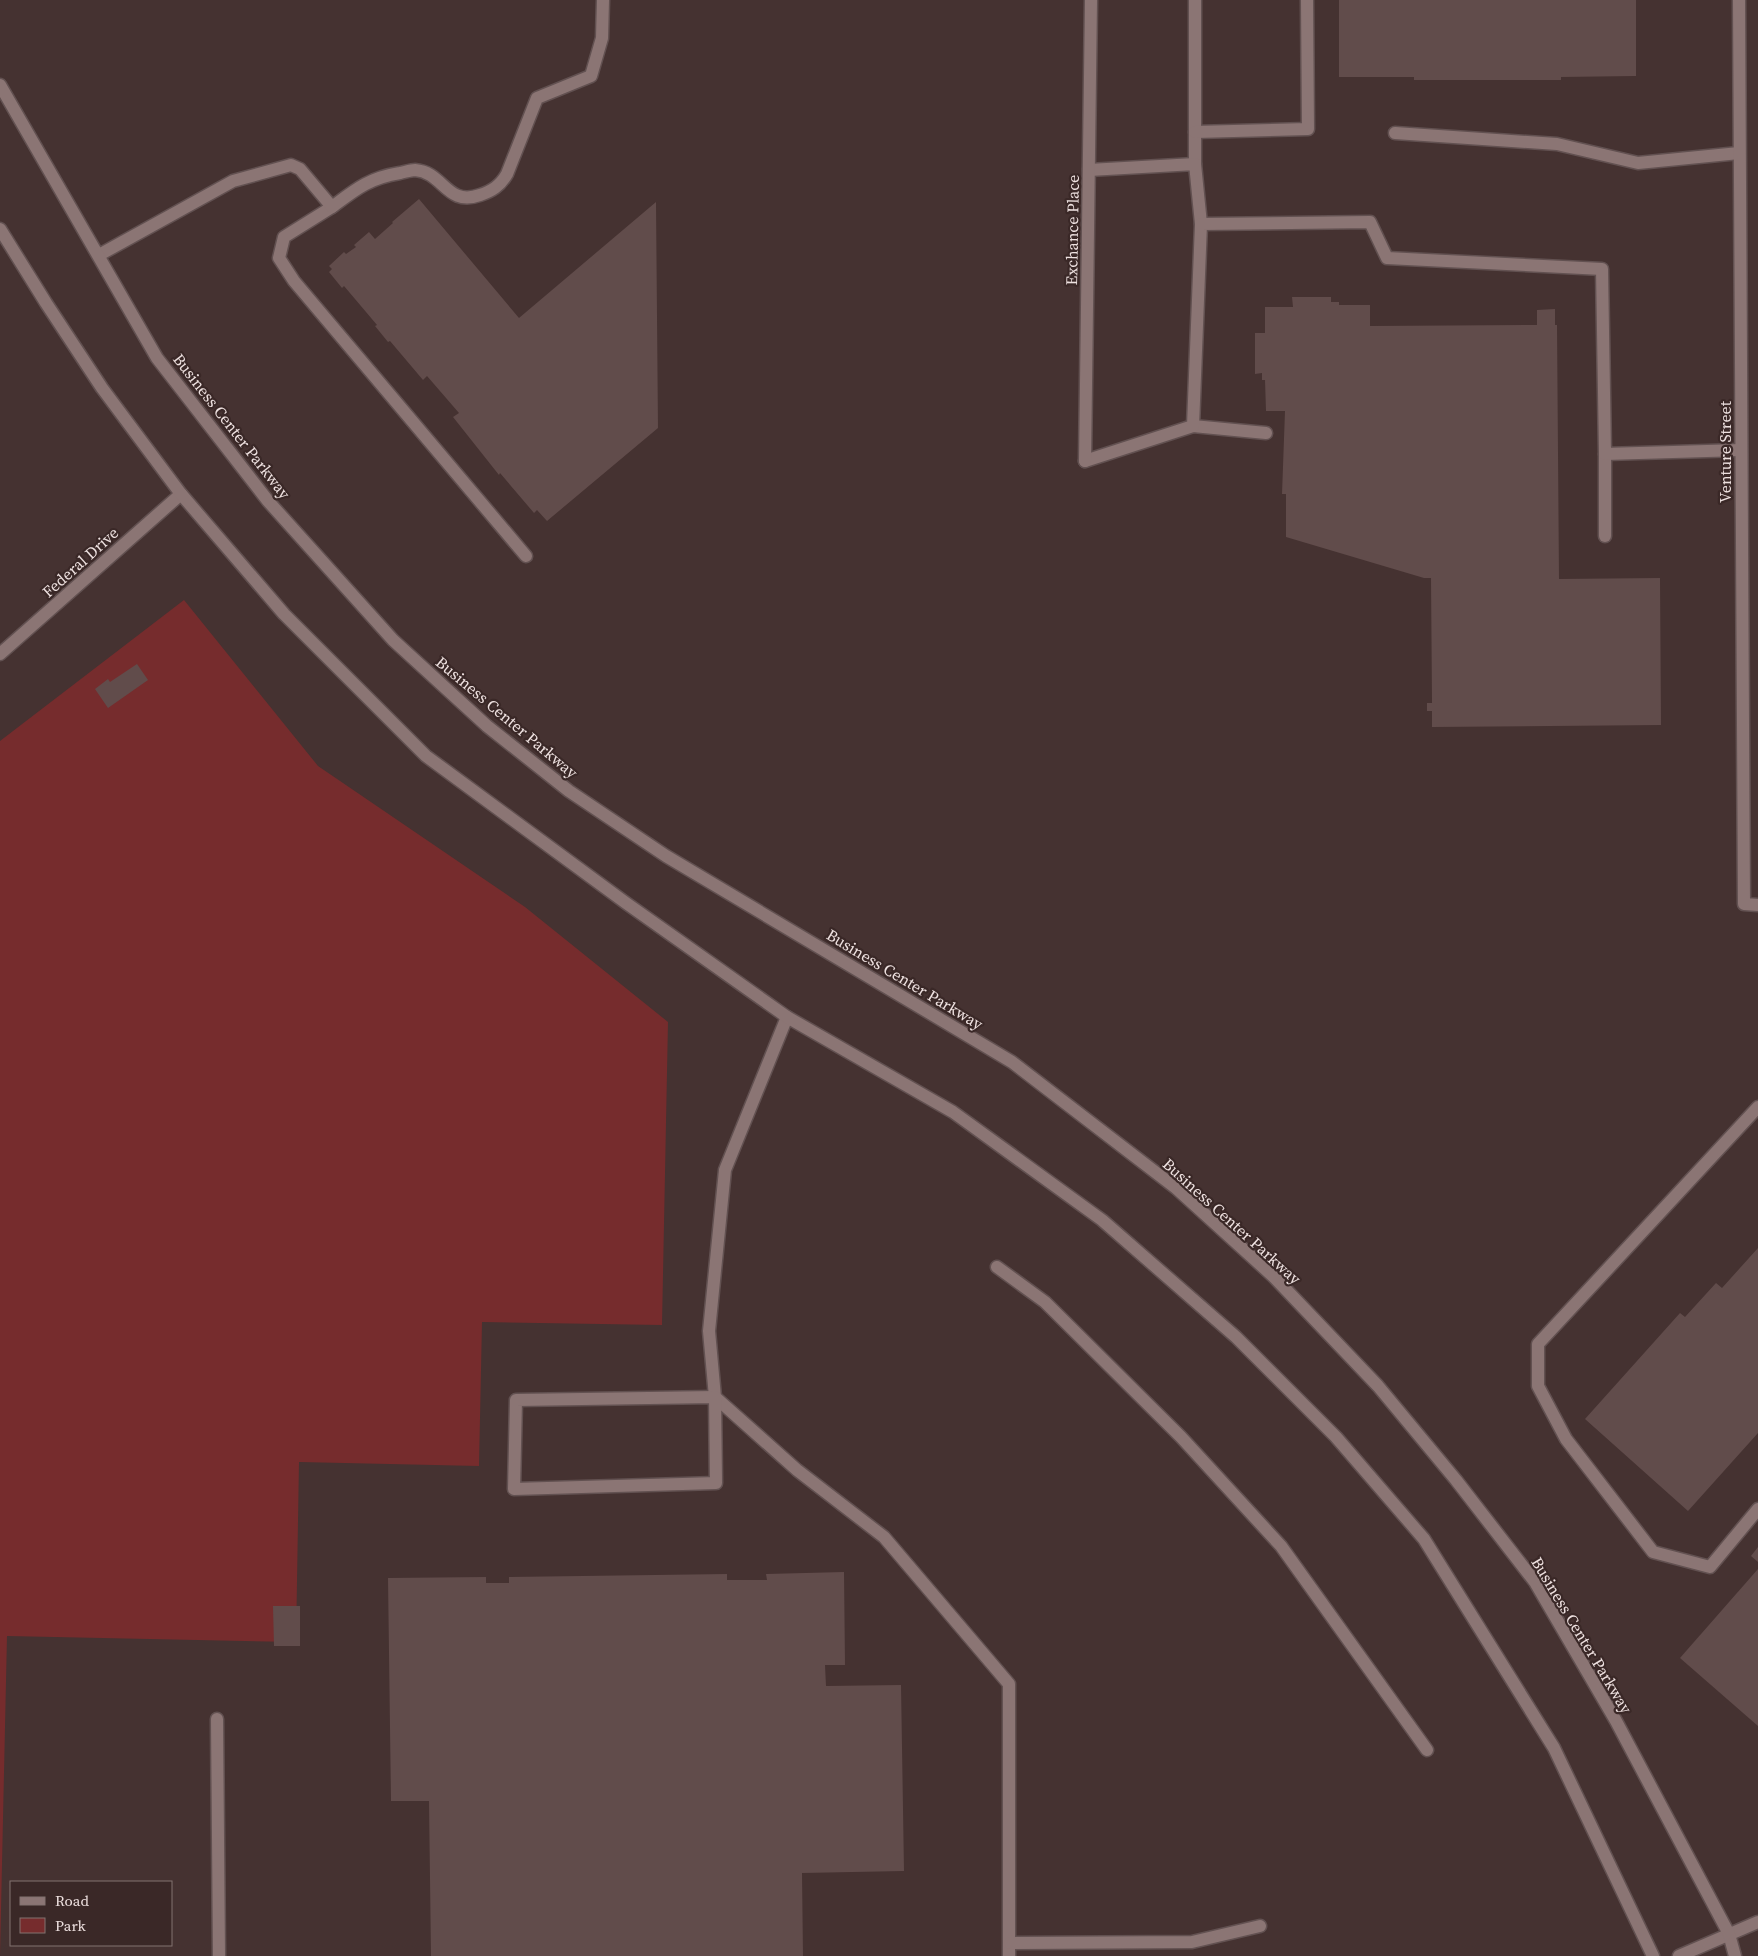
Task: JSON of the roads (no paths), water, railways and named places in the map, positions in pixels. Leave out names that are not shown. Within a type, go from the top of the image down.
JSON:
[{"type":"main road","points":[[526,556],[294,281],[279,258],[284,237],[358,188],[381,176],[415,170],[428,173],[455,196],[471,198],[491,191],[501,184],[507,174],[537,98],[591,76],[602,38],[603,0]]},
{"type":"main road","name":"Exchance Place","points":[[1091,0],[1085,461],[1193,426]]},
{"type":"main road","points":[[1195,0],[1195,164],[1201,224],[1193,426],[1266,434]]},
{"type":"main road","points":[[1195,132],[1308,129],[1308,0]]},
{"type":"main road","name":"Venture Street","points":[[1738,0],[1744,904],[1758,906]]},
{"type":"main road","name":"Business Center Parkway","points":[[0,85],[157,358],[268,501],[394,640],[487,726],[569,791],[666,856],[1012,1062],[1176,1188],[1274,1277],[1378,1386],[1456,1480],[1535,1582],[1616,1721],[1729,1934],[1735,1956]]},
{"type":"main road","points":[[1395,133],[1557,144],[1638,163],[1739,153]]},
{"type":"main road","points":[[1089,170],[1195,164]]},
{"type":"main road","points":[[99,255],[233,181],[291,165],[300,168],[332,207]]},
{"type":"main road","points":[[1201,224],[1370,222],[1387,258],[1602,269],[1605,536]]},
{"type":"main road","points":[[0,229],[102,388],[181,494],[284,614],[426,756],[626,903],[788,1017],[953,1112],[1102,1220],[1236,1337],[1336,1437],[1424,1539],[1554,1748],[1653,1956]]},
{"type":"main road","points":[[1605,454],[1741,450]]},
{"type":"main road","name":"Federal Drive","points":[[0,654],[181,494]]},
{"type":"main road","points":[[788,1017],[724,1170],[709,1331],[715,1398],[716,1483],[514,1489],[516,1400],[715,1398],[797,1470],[884,1537],[1009,1684],[1010,1950],[1192,1942],[1260,1926]]},
{"type":"main road","points":[[1758,1107],[1538,1344],[1538,1386],[1566,1438],[1653,1552],[1710,1566],[1758,1509]]},
{"type":"main road","points":[[997,1267],[1045,1302],[1181,1437],[1281,1546],[1427,1750]]},
{"type":"main road","points":[[217,1719],[219,1956]]},
{"type":"main road","points":[[1679,1956],[1758,1922]]}]
